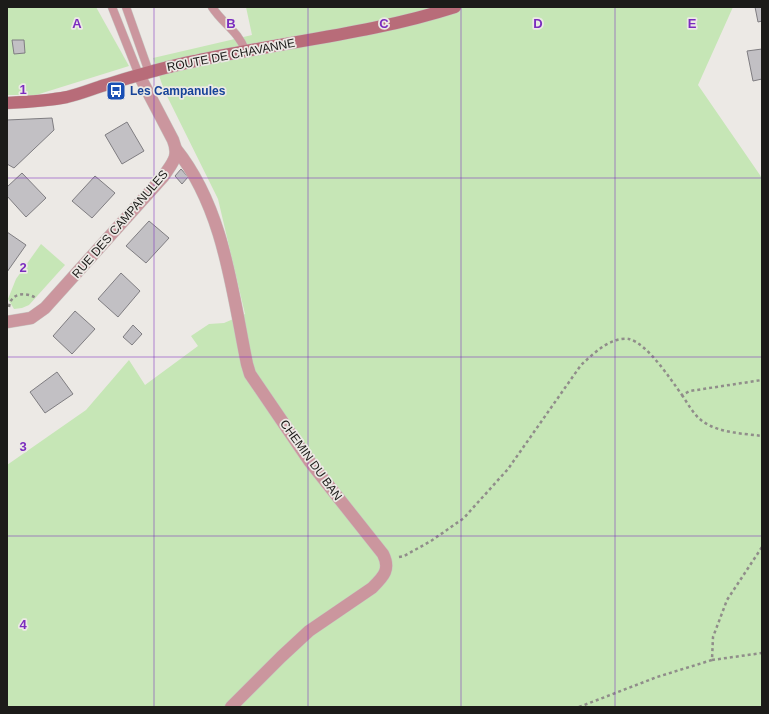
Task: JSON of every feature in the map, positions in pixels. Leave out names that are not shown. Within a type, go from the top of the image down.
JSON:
[{"type":"main road","name":"ROUTE DE CHAVANNE","points":[[7,103],[39,101],[68,96],[144,73],[245,50],[351,33],[436,13],[455,7]]},
{"type":"street","points":[[144,73],[176,149]]},
{"type":"street","name":"RUE DES CAMPANULES","points":[[9,322],[31,318],[47,306],[163,177],[175,158],[176,149]]},
{"type":"street","name":"CHEMIN DU BAN","points":[[176,149],[188,163],[219,231],[246,364],[250,374],[310,462],[383,554],[386,561]]},
{"type":"street","points":[[231,707],[281,657],[310,631],[372,588],[381,580],[386,572],[386,561]]},
{"type":"lane","points":[[112,7],[144,73]]},
{"type":"lane","points":[[126,7],[144,73]]},
{"type":"lane","points":[[212,7],[242,40],[245,50]]},
{"type":"path","points":[[9,322],[10,304],[19,294],[29,294],[47,306]]},
{"type":"path","points":[[386,561],[404,556],[431,541],[464,518],[508,469],[581,365],[597,351],[614,341],[628,338],[642,346],[657,362],[695,415],[710,426],[724,430],[762,436]]},
{"type":"path","points":[[682,395],[690,391],[762,380]]},
{"type":"path","points":[[712,660],[713,637],[727,600],[762,547]]},
{"type":"path","points":[[579,707],[657,677],[712,660],[762,654]]},
{"type":"green space","points":[[7,7],[96,7],[129,66],[36,95],[7,95]]},
{"type":"green space","points":[[246,7],[733,7],[698,85],[762,178],[762,707],[7,707],[7,465],[86,410],[129,360],[145,385],[198,346],[191,336],[209,324],[224,323],[245,314],[218,199],[164,90],[153,58],[252,35]]},
{"type":"green space","points":[[41,244],[65,265],[29,305],[14,309],[8,299],[16,279]]},
{"type":"building","points":[[755,7],[762,7],[762,21],[758,22]]},
{"type":"building","points":[[12,40],[24,40],[25,53],[14,54]]},
{"type":"building","points":[[762,49],[762,79],[753,81],[747,51]]},
{"type":"building","points":[[52,118],[54,130],[14,168],[7,164],[7,120]]},
{"type":"building","points":[[127,122],[144,151],[122,164],[105,135]]},
{"type":"building","points":[[181,169],[188,177],[182,184],[175,176]]},
{"type":"building","points":[[22,173],[46,198],[26,217],[7,196],[7,187]]},
{"type":"building","points":[[95,176],[115,193],[92,218],[72,201]]},
{"type":"building","points":[[149,221],[169,238],[146,263],[126,246]]},
{"type":"building","points":[[7,232],[26,245],[7,272]]},
{"type":"building","points":[[121,273],[140,291],[118,317],[98,299]]},
{"type":"building","points":[[75,311],[95,329],[72,354],[53,336]]},
{"type":"building","points":[[133,325],[142,334],[132,345],[123,337]]},
{"type":"building","points":[[57,372],[73,394],[45,413],[30,392]]},
{"type":"place","name":"Les Campanules","points":[[116,91]]}]
